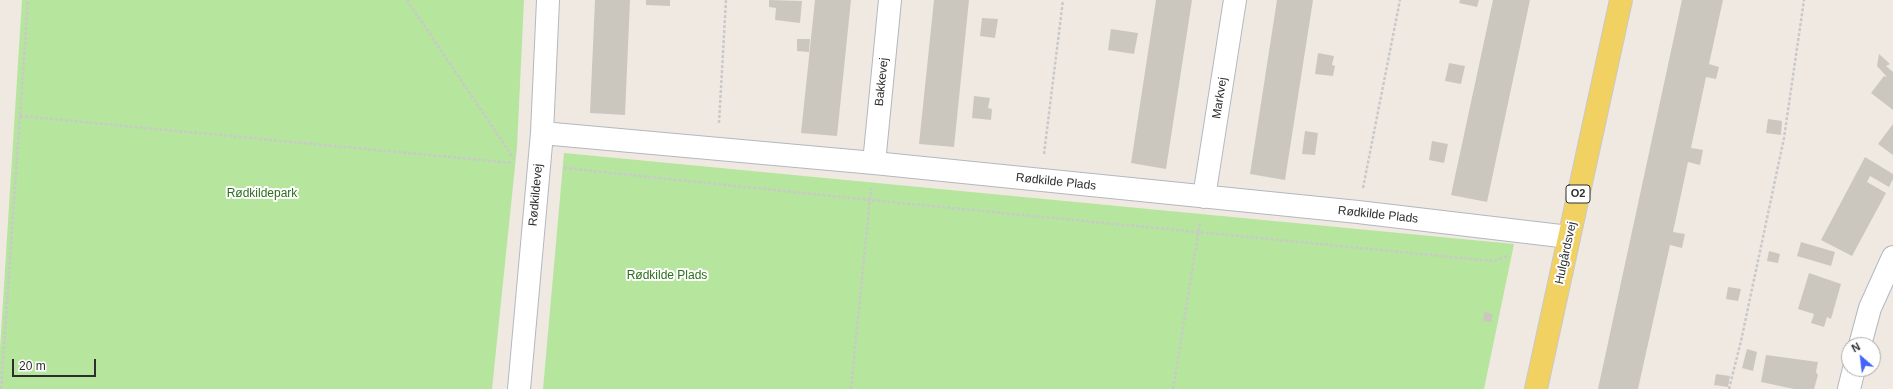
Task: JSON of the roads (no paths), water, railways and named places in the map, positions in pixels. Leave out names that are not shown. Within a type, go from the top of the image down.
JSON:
[{"type":"main road","name":"Hulgårdsvej","points":[[1536,389],[1621,0]]},
{"type":"street","name":"Rødkildevej","points":[[519,389],[542,133],[548,0]]},
{"type":"street","name":"Bakkevej","points":[[874,163],[890,0]]},
{"type":"street","name":"Markvej","points":[[1204,197],[1235,0]]},
{"type":"street","name":"Rødkilde Plads","points":[[542,133],[874,163],[1358,212],[1569,237]]},
{"type":"street","points":[[1862,337],[1870,308],[1893,257]]},
{"type":"street","points":[[1849,389],[1852,377]]},
{"type":"park label","name":"Rødkildepark","points":[[262,194]]}]
